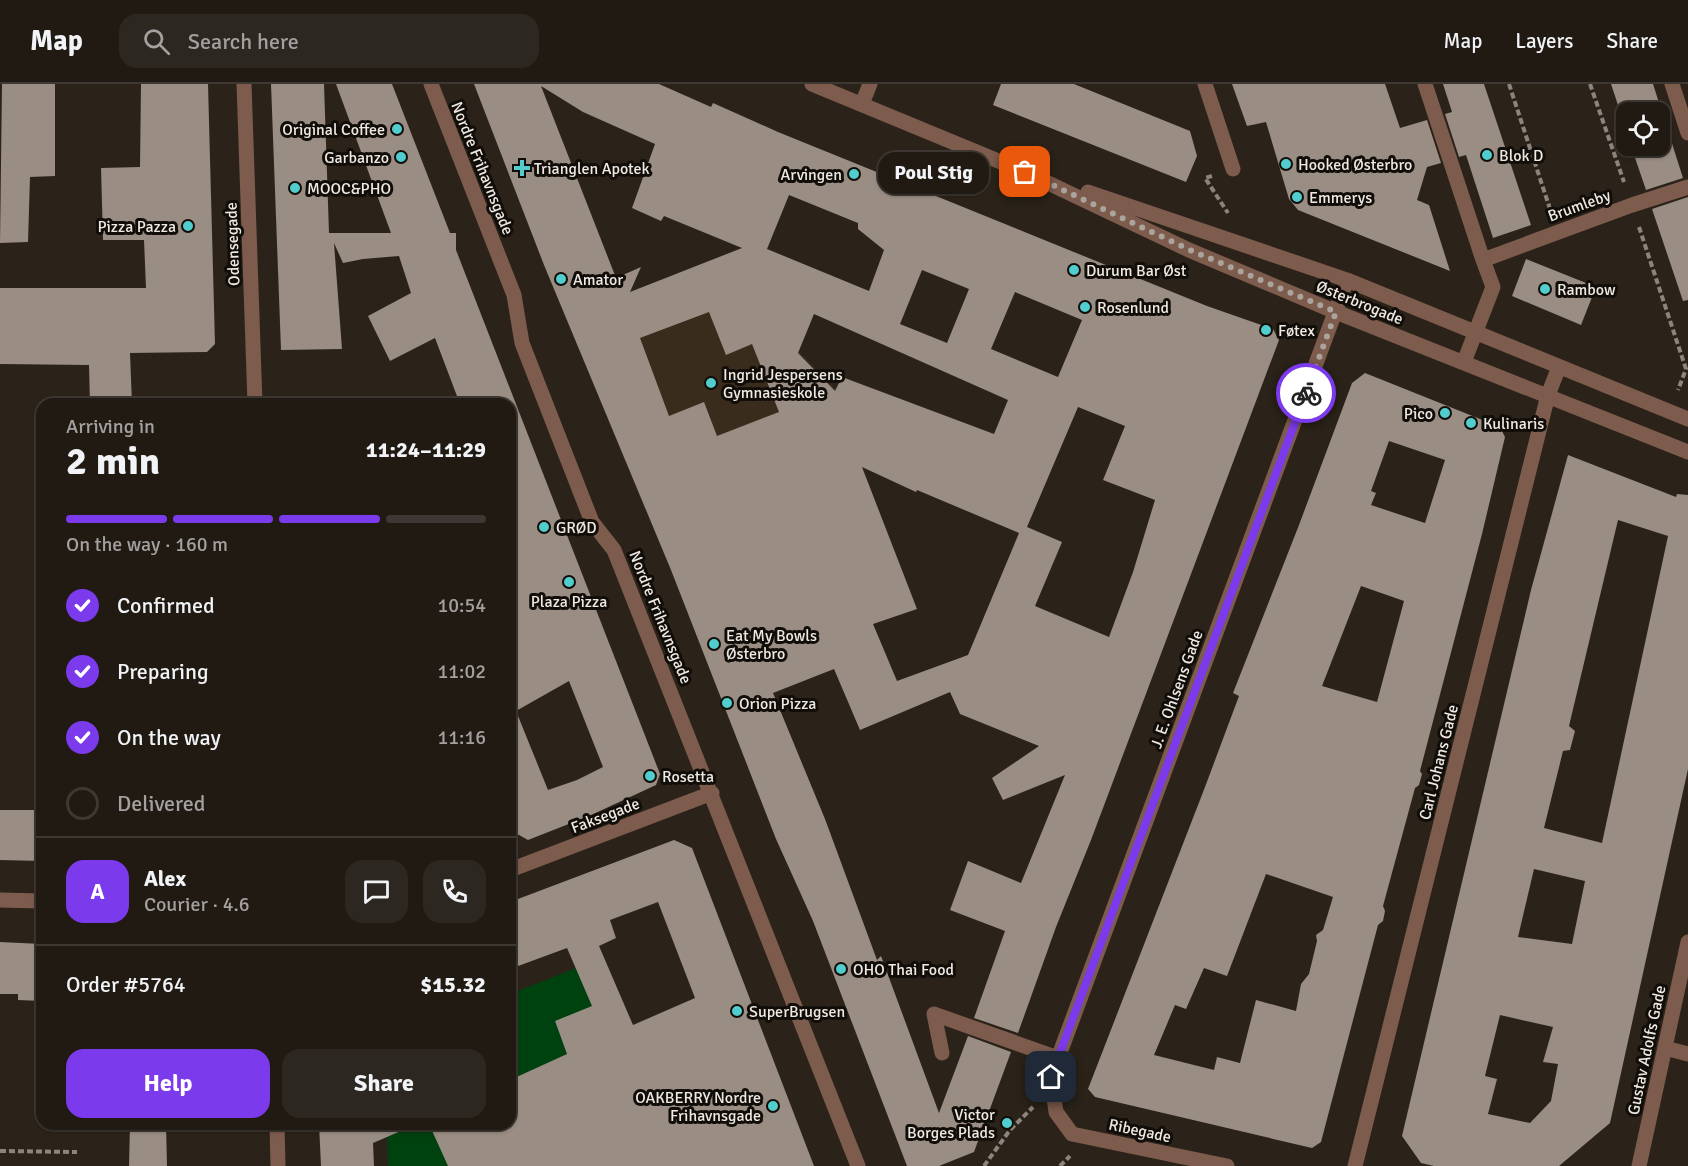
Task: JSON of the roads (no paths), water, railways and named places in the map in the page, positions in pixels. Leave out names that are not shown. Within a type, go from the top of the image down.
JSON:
[{"type":"street","name":"Odensegade","points":[[244,84],[255,398]]},
{"type":"street","name":"Nordre Frihavnsgade","points":[[431,84],[514,295],[522,343],[592,522],[615,550],[858,1166]]},
{"type":"street","name":"Østerbrogade","points":[[812,84],[1025,172],[1190,250],[1336,312],[1688,452]]},
{"type":"street","points":[[862,104],[870,84]]},
{"type":"street","points":[[1204,84],[1233,169]]},
{"type":"street","points":[[1425,84],[1493,287],[1464,362]]},
{"type":"street","points":[[1672,84],[1688,133]]},
{"type":"street","name":"Østerbrogade","points":[[1025,172],[1347,280],[1688,419]]},
{"type":"street","name":"Brumleby","points":[[1483,260],[1632,205],[1688,188]]},
{"type":"street","name":"J. E. Ohlsens Gade","points":[[1056,1112],[1051,1077],[1347,280]]},
{"type":"street","name":"Carl Johans Gade","points":[[1355,1166],[1548,395],[1559,368]]},
{"type":"street","name":"Faksegade","points":[[516,868],[712,793]]},
{"type":"street","points":[[0,900],[36,901]]},
{"type":"street","name":"Gustav Adolfs Gade","points":[[1639,1166],[1688,942]]},
{"type":"street","points":[[942,1053],[934,1014],[1059,1058]]},
{"type":"street","points":[[1665,1048],[1688,1054]]},
{"type":"street","name":"Ribegade","points":[[1056,1112],[1072,1134],[1227,1166]]},
{"type":"street","points":[[277,1130],[278,1166]]},
{"type":"place","name":"Original Coffee","points":[[397,129]]},
{"type":"place","name":"Blok D","points":[[1487,155]]},
{"type":"place","name":"Garbanzo","points":[[401,157]]},
{"type":"place","name":"Hooked Østerbro","points":[[1286,164]]},
{"type":"place","name":"Trianglen Apotek","points":[[522,168]]},
{"type":"place","name":"Poul Stig","points":[[1025,172]]},
{"type":"place","name":"Arvingen","points":[[854,174]]},
{"type":"place","name":"MOOC&PHO","points":[[295,188]]},
{"type":"place","name":"Emmerys","points":[[1297,197]]},
{"type":"place","name":"Pizza Pazza","points":[[188,226]]},
{"type":"place","name":"Durum Bar Øst","points":[[1074,270]]},
{"type":"place","name":"Amator","points":[[561,279]]},
{"type":"place","name":"Rambow","points":[[1545,289]]},
{"type":"place","name":"Rosenlund","points":[[1085,307]]},
{"type":"place","name":"Føtex","points":[[1266,330]]},
{"type":"place","name":"Ingrid Jespersens Gymnasieskole","points":[[711,383]]},
{"type":"place","name":"Pico","points":[[1445,413]]},
{"type":"place","name":"Kulinaris","points":[[1471,423]]},
{"type":"place","name":"GRØD","points":[[544,527]]},
{"type":"place","name":"Plaza Pizza","points":[[569,582]]},
{"type":"place","name":"Eat My Bowls Østerbro","points":[[714,644]]},
{"type":"place","name":"Orion Pizza","points":[[727,703]]},
{"type":"place","name":"Rosetta","points":[[650,776]]},
{"type":"place","name":"OHO Thai Food","points":[[841,969]]},
{"type":"place","name":"SuperBrugsen","points":[[737,1011]]},
{"type":"place","name":"OAKBERRY Nordre Frihavnsgade","points":[[773,1106]]},
{"type":"place","name":"Victor Borges Plads","points":[[1007,1123]]}]
